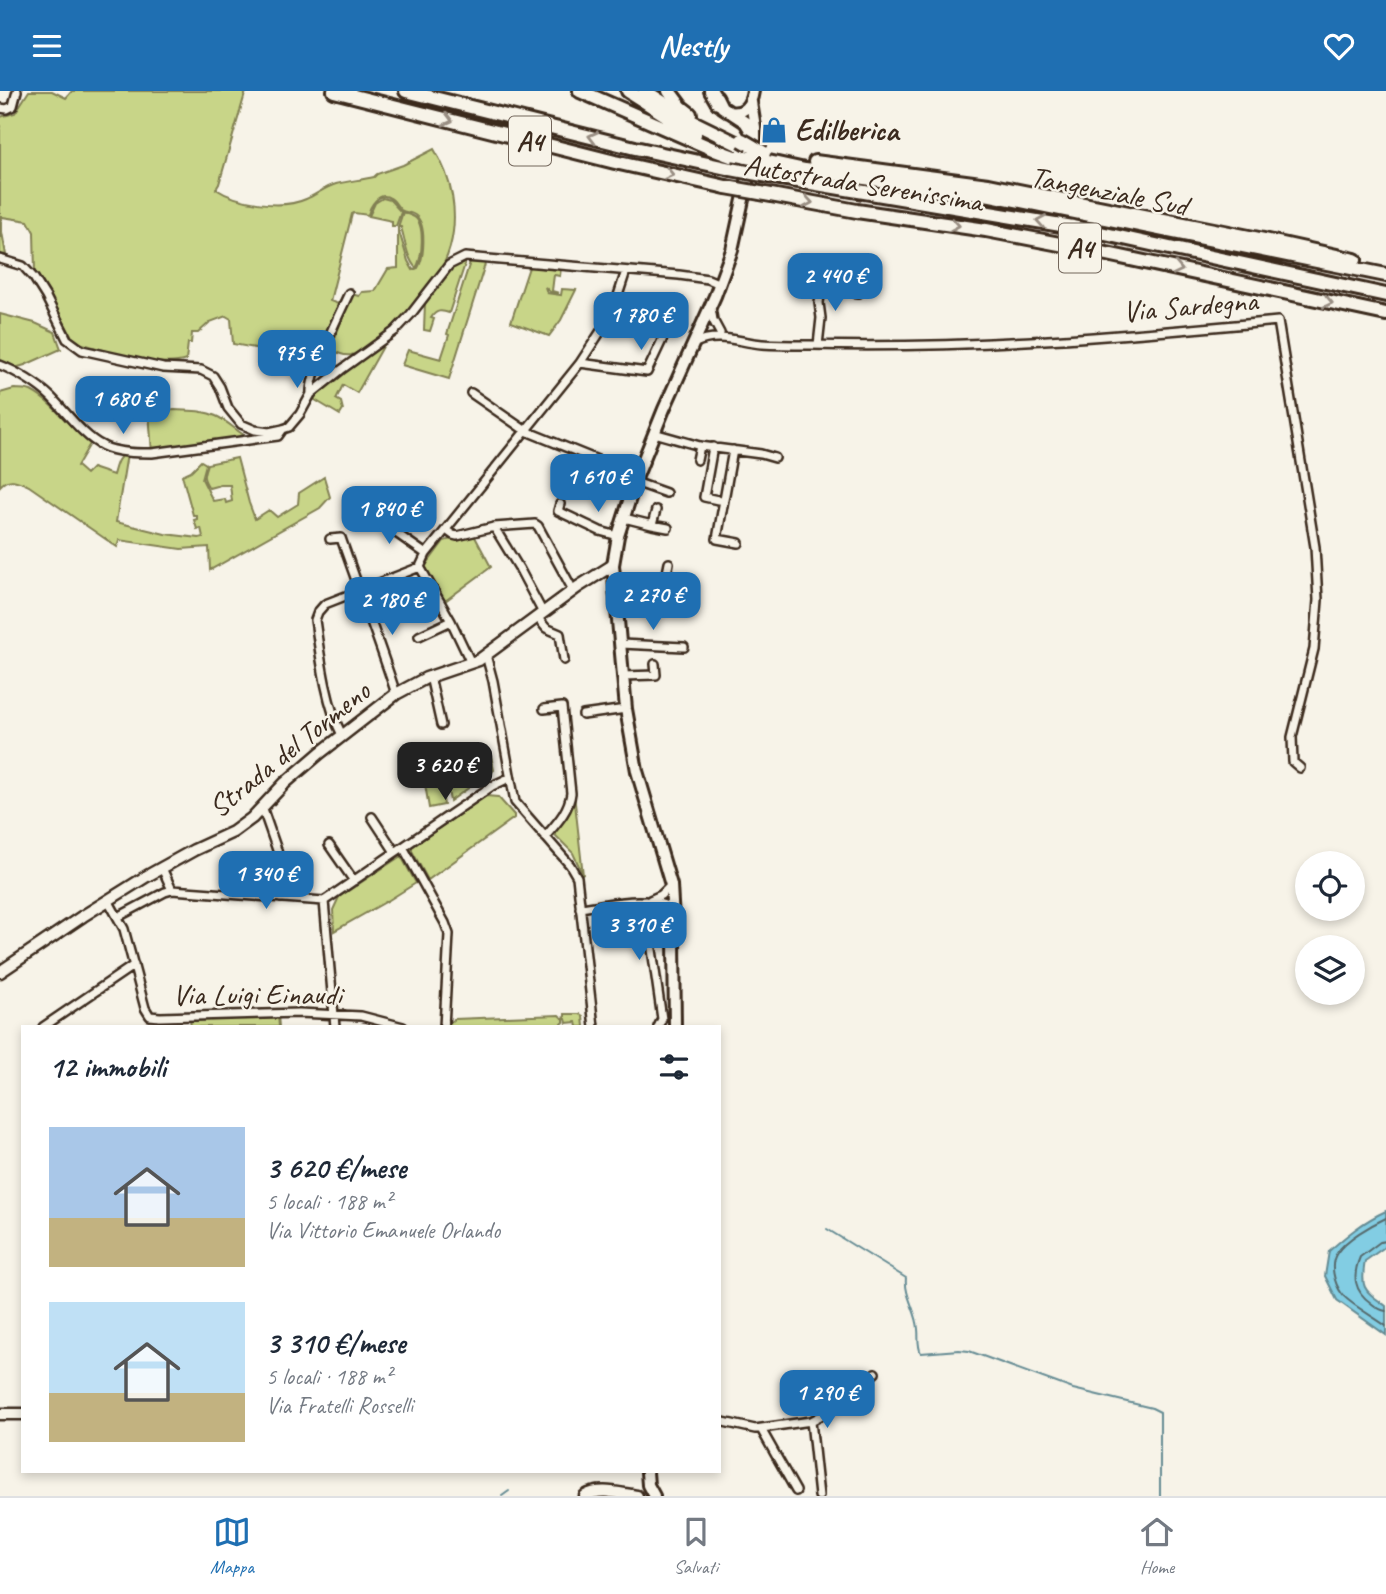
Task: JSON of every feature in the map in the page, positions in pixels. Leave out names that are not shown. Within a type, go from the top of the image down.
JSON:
[{"type":"highway","name":"Autostrada Serenissima","points":[[334,91],[615,162],[726,187],[1070,246],[1386,314]]},
{"type":"highway","name":"Autostrada Serenissima","points":[[406,91],[635,148],[763,176],[1073,227],[1386,295]]},
{"type":"highway","points":[[580,91],[733,157],[747,146]]},
{"type":"highway","points":[[628,91],[703,138],[747,146]]},
{"type":"highway","points":[[645,91],[695,124],[747,146]]},
{"type":"highway","points":[[669,91],[687,112],[764,157]]},
{"type":"highway","points":[[711,91],[721,101]]},
{"type":"highway","name":"Tangenziale Sud","points":[[764,157],[988,185],[1251,237],[1386,267]]},
{"type":"highway","name":"Tangenziale Sud","points":[[764,157],[806,170],[991,194],[1386,275]]},
{"type":"main road","points":[[747,146],[755,127],[752,95]]},
{"type":"main road","points":[[721,101],[731,113],[741,112],[748,106],[752,95]]},
{"type":"main road","points":[[675,1025],[671,885],[637,771],[626,709],[613,565],[618,536],[636,479],[720,284],[737,230],[747,146],[745,122],[721,101]]},
{"type":"main road","points":[[647,1473],[651,1495]]},
{"type":"street","points":[[0,108],[13,106],[17,91]]},
{"type":"street","points":[[0,259],[23,266],[34,278],[67,339],[73,345],[82,350],[163,367],[201,370],[213,376],[229,408],[241,424],[269,432],[289,427],[312,394],[396,331],[449,265],[465,257],[678,275],[708,279],[720,284]]},
{"type":"street","points":[[342,735],[334,716],[315,620],[318,612],[325,604],[419,567],[426,554],[580,363],[612,314],[626,271]]},
{"type":"street","points":[[818,345],[821,288],[859,293]]},
{"type":"street","points":[[312,394],[314,376],[349,293]]},
{"type":"street","points":[[711,303],[713,320],[724,335]]},
{"type":"street","points":[[580,363],[647,373],[672,319],[612,314]]},
{"type":"street","name":"Via Sardegna","points":[[700,329],[709,328],[724,335],[761,344],[860,347],[975,345],[1278,321],[1315,548],[1318,600],[1314,649],[1292,737],[1293,762],[1300,768]]},
{"type":"street","points":[[700,329],[709,338]]},
{"type":"street","name":"Via Sardegna","points":[[693,344],[724,335]]},
{"type":"street","points":[[0,365],[48,394],[79,428],[104,447],[133,453],[152,453],[278,436],[283,429]]},
{"type":"street","points":[[471,393],[526,431],[666,493]]},
{"type":"street","points":[[654,433],[700,446],[775,458]]},
{"type":"street","points":[[697,460],[700,446]]},
{"type":"street","points":[[713,447],[704,497],[718,500]]},
{"type":"street","points":[[733,450],[717,539],[739,543]]},
{"type":"street","points":[[560,504],[558,511],[593,531],[618,536]]},
{"type":"street","points":[[652,525],[656,510]]},
{"type":"street","points":[[369,515],[426,554]]},
{"type":"street","points":[[566,528],[570,517]]},
{"type":"street","points":[[624,518],[668,528]]},
{"type":"street","points":[[446,530],[457,536],[494,527],[532,524],[538,526],[573,590]]},
{"type":"street","points":[[494,527],[519,568],[546,628],[560,634],[564,660]]},
{"type":"street","points":[[330,539],[341,538],[396,694]]},
{"type":"street","points":[[616,596],[665,604],[669,563]]},
{"type":"street","name":"Strada del Tormeno","points":[[0,972],[108,900],[194,850],[233,832],[252,818],[285,783],[396,694],[430,676],[471,663],[486,655],[573,590],[613,565]]},
{"type":"street","points":[[419,567],[451,621],[471,663]]},
{"type":"street","points":[[419,636],[451,621]]},
{"type":"street","points":[[621,644],[684,647]]},
{"type":"street","points":[[486,655],[515,802],[570,865],[577,877],[594,1025]]},
{"type":"street","points":[[623,676],[656,675],[655,664]]},
{"type":"street","points":[[430,676],[441,725]]},
{"type":"street","points":[[544,709],[562,707],[571,793],[567,810],[545,837]]},
{"type":"street","points":[[583,715],[626,709]]},
{"type":"street","points":[[118,917],[172,890],[324,901],[492,786],[509,778]]},
{"type":"street","points":[[262,807],[281,870],[280,898]]},
{"type":"street","points":[[372,817],[395,852]]},
{"type":"street","points":[[329,845],[354,881]]},
{"type":"street","points":[[403,847],[449,934],[444,1025]]},
{"type":"street","points":[[162,868],[172,890]]},
{"type":"street","points":[[580,908],[647,900],[661,895],[671,885]]},
{"type":"street","name":"Via Luigi Einaudi","points":[[108,900],[124,929],[145,1008],[154,1017],[299,1013],[361,1016],[395,1025]]},
{"type":"street","points":[[647,900],[662,903],[673,910]]},
{"type":"street","points":[[647,900],[662,1019],[659,1025]]},
{"type":"street","points":[[324,901],[335,1025]]},
{"type":"street","points":[[46,1025],[134,965]]},
{"type":"street","points":[[721,1422],[750,1429],[811,1422],[830,1411],[874,1373]]},
{"type":"street","points":[[0,1414],[21,1414]]},
{"type":"street","points":[[811,1422],[819,1496]]},
{"type":"street","points":[[761,1429],[796,1491]]},
{"type":"street","points":[[585,1496],[602,1491],[637,1496]]},
{"type":"green space","points":[[29,91],[52,91],[66,98],[72,91],[248,91],[216,189],[236,198],[260,203],[296,202],[336,184],[374,177],[434,149],[449,184],[454,209],[453,234],[445,261],[416,304],[378,339],[351,355],[343,355],[331,349],[351,294],[359,296],[362,292],[375,291],[388,269],[398,268],[398,228],[413,270],[418,268],[420,263],[423,242],[419,220],[401,210],[392,199],[382,196],[373,204],[368,215],[352,214],[330,301],[338,304],[345,291],[348,292],[315,359],[233,344],[231,319],[226,316],[210,322],[198,333],[192,333],[186,360],[146,361],[75,342],[35,272],[34,232],[28,221],[2,217],[6,255],[0,254],[0,117],[15,113]]},
{"type":"green space","points":[[383,198],[390,200],[401,212],[396,226],[392,226],[392,221],[369,216],[375,203]]},
{"type":"green space","points":[[403,212],[414,217],[420,227],[421,250],[416,268],[408,255],[401,227],[398,227]]},
{"type":"green space","points":[[471,259],[486,261],[449,379],[402,365],[408,350],[441,359]]},
{"type":"green space","points":[[464,260],[449,313],[435,313],[431,318],[434,319],[430,331],[424,330],[425,302],[448,271]]},
{"type":"green space","points":[[530,264],[561,267],[560,276],[554,275],[552,291],[559,293],[550,292],[545,287],[547,293],[561,295],[562,289],[576,290],[561,320],[549,336],[511,322]]},
{"type":"green space","points":[[0,314],[35,323],[55,332],[61,349],[11,369],[0,365]]},
{"type":"green space","points":[[385,343],[357,393],[343,385],[336,399],[341,402],[343,410],[340,415],[315,400],[344,370]]},
{"type":"green space","points":[[14,389],[29,390],[39,396],[90,444],[77,466],[86,474],[92,468],[113,475],[119,459],[127,454],[116,522],[165,534],[203,537],[201,528],[197,529],[194,520],[197,515],[193,515],[182,475],[191,471],[201,461],[206,464],[202,479],[213,501],[225,499],[226,503],[232,501],[230,485],[209,488],[204,479],[205,471],[207,464],[237,458],[255,519],[269,510],[277,517],[298,504],[299,493],[324,477],[330,497],[320,508],[210,570],[209,547],[181,549],[119,540],[117,547],[29,486],[10,480],[0,486],[0,393]]},
{"type":"green space","points":[[175,410],[211,414],[251,439],[152,453],[149,412]]},
{"type":"green space","points":[[473,533],[491,567],[445,601],[438,597],[424,568],[444,541]]},
{"type":"green space","points":[[490,751],[494,770],[450,801],[442,761]]},
{"type":"green space","points":[[439,775],[444,805],[429,808],[424,778]]},
{"type":"green space","points":[[574,794],[583,875],[573,853],[553,833],[571,808]]},
{"type":"green space","points":[[486,796],[498,797],[514,818],[428,880],[412,847]]},
{"type":"green space","points":[[401,856],[416,883],[334,931],[333,910],[339,897]]},
{"type":"green space","points":[[565,1014],[580,1014],[583,1016],[584,1025],[567,1023],[564,1019],[561,1025],[448,1025],[454,1019],[559,1015],[565,1017]]},
{"type":"green space","points":[[278,1015],[279,1025],[191,1025],[190,1020]]},
{"type":"water","points":[[1386,1211],[1386,1246],[1365,1261],[1363,1278],[1368,1292],[1386,1306],[1386,1335],[1337,1300],[1325,1276],[1329,1251],[1370,1219]]},
{"type":"waterway","points":[[827,1229],[906,1278],[907,1291],[917,1322],[921,1353],[969,1351],[1073,1389],[1160,1412],[1160,1496]]},
{"type":"waterway","points":[[502,1496],[509,1491]]},
{"type":"place","name":"Edilberica","points":[[774,130]]}]
